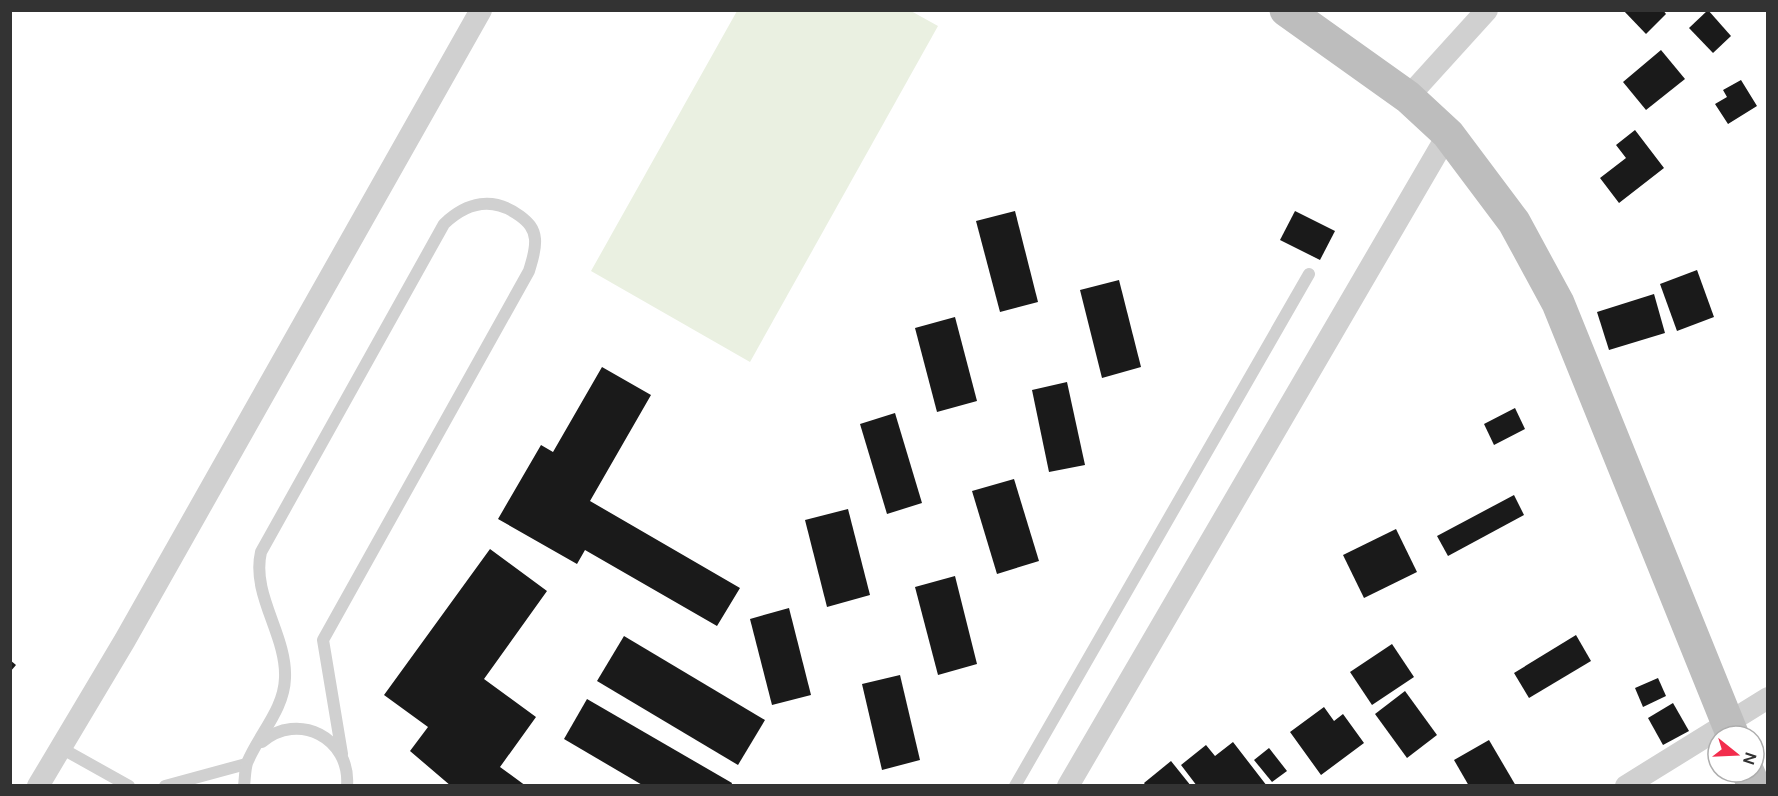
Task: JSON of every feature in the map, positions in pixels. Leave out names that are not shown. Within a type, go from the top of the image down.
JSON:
[{"type":"street","points":[[38,786],[62,748],[481,10]]},
{"type":"street","points":[[1286,10],[1408,97],[1448,134],[1514,222],[1558,303],[1728,724]]},
{"type":"street","points":[[1408,97],[1487,10]]},
{"type":"street","points":[[1068,786],[1448,134]]},
{"type":"street","points":[[1736,724],[1767,698]]},
{"type":"street","points":[[1626,786],[1706,742]]},
{"type":"lane","points":[[244,786],[246,764],[276,711],[285,680],[282,652],[260,580],[258,564],[261,552],[444,224],[473,205],[485,202],[508,207],[530,224],[534,233],[534,250],[529,271],[324,640],[342,754],[348,773],[347,786]]},
{"type":"lane","points":[[1015,786],[1309,274]]},
{"type":"lane","points":[[256,747],[272,733],[291,727],[311,729],[329,738],[342,754]]},
{"type":"lane","points":[[62,748],[129,786]]},
{"type":"lane","points":[[165,786],[246,764]]},
{"type":"green space","points":[[737,11],[911,11],[938,26],[750,362],[591,271]]},
{"type":"building","points":[[1623,10],[1663,10],[1666,14],[1646,34]]},
{"type":"building","points":[[1708,10],[1731,36],[1713,53],[1689,28]]},
{"type":"building","points":[[1661,50],[1685,79],[1646,110],[1623,82]]},
{"type":"building","points":[[1741,80],[1757,106],[1728,124],[1715,104],[1727,97],[1723,90]]},
{"type":"building","points":[[1635,130],[1664,168],[1619,203],[1600,178],[1626,158],[1616,145]]},
{"type":"building","points":[[1015,211],[1038,302],[1000,312],[976,221]]},
{"type":"building","points":[[1295,211],[1335,231],[1320,260],[1280,240]]},
{"type":"building","points":[[1697,270],[1714,317],[1677,331],[1660,284]]},
{"type":"building","points":[[1119,280],[1141,367],[1102,378],[1080,290]]},
{"type":"building","points":[[1654,294],[1665,333],[1609,350],[1597,312]]},
{"type":"building","points":[[955,317],[977,401],[937,412],[915,328]]},
{"type":"building","points":[[602,367],[651,395],[590,501],[740,588],[717,626],[585,550],[577,564],[498,519],[541,445],[553,452]]},
{"type":"building","points":[[1067,382],[1085,465],[1049,472],[1032,390]]},
{"type":"building","points":[[1515,408],[1525,429],[1494,445],[1484,424]]},
{"type":"building","points":[[895,413],[922,503],[887,514],[860,424]]},
{"type":"building","points":[[1014,479],[1039,561],[997,574],[972,491]]},
{"type":"building","points":[[1514,495],[1524,515],[1448,556],[1437,536]]},
{"type":"building","points":[[848,509],[870,595],[827,607],[805,520]]},
{"type":"building","points":[[1396,529],[1417,572],[1364,598],[1343,555]]},
{"type":"building","points":[[490,549],[547,591],[484,679],[536,717],[500,767],[526,786],[451,786],[410,751],[428,727],[384,695]]},
{"type":"building","points":[[955,576],[977,664],[938,675],[915,587]]},
{"type":"building","points":[[789,608],[811,695],[772,705],[750,619]]},
{"type":"building","points":[[1576,635],[1591,661],[1529,698],[1514,673]]},
{"type":"building","points":[[624,636],[765,720],[738,765],[597,681]]},
{"type":"building","points":[[1392,644],[1414,677],[1372,705],[1350,672]]},
{"type":"building","points":[[10,660],[16,665],[10,672]]},
{"type":"building","points":[[900,675],[920,760],[882,770],[862,684]]},
{"type":"building","points":[[1658,678],[1666,696],[1643,707],[1635,688]]},
{"type":"building","points":[[1405,691],[1437,735],[1407,758],[1375,714]]},
{"type":"building","points":[[587,699],[732,783],[731,786],[644,786],[564,739]]},
{"type":"building","points":[[1673,703],[1689,731],[1663,745],[1648,718]]},
{"type":"building","points":[[1324,707],[1334,721],[1343,714],[1364,743],[1321,775],[1290,732]]},
{"type":"building","points":[[1489,740],[1516,786],[1469,786],[1454,760]]},
{"type":"building","points":[[1233,742],[1267,786],[1197,786],[1181,765],[1206,745],[1215,756]]},
{"type":"building","points":[[1269,748],[1287,771],[1272,782],[1254,760]]},
{"type":"building","points":[[1171,761],[1191,786],[1146,786],[1144,783]]}]
